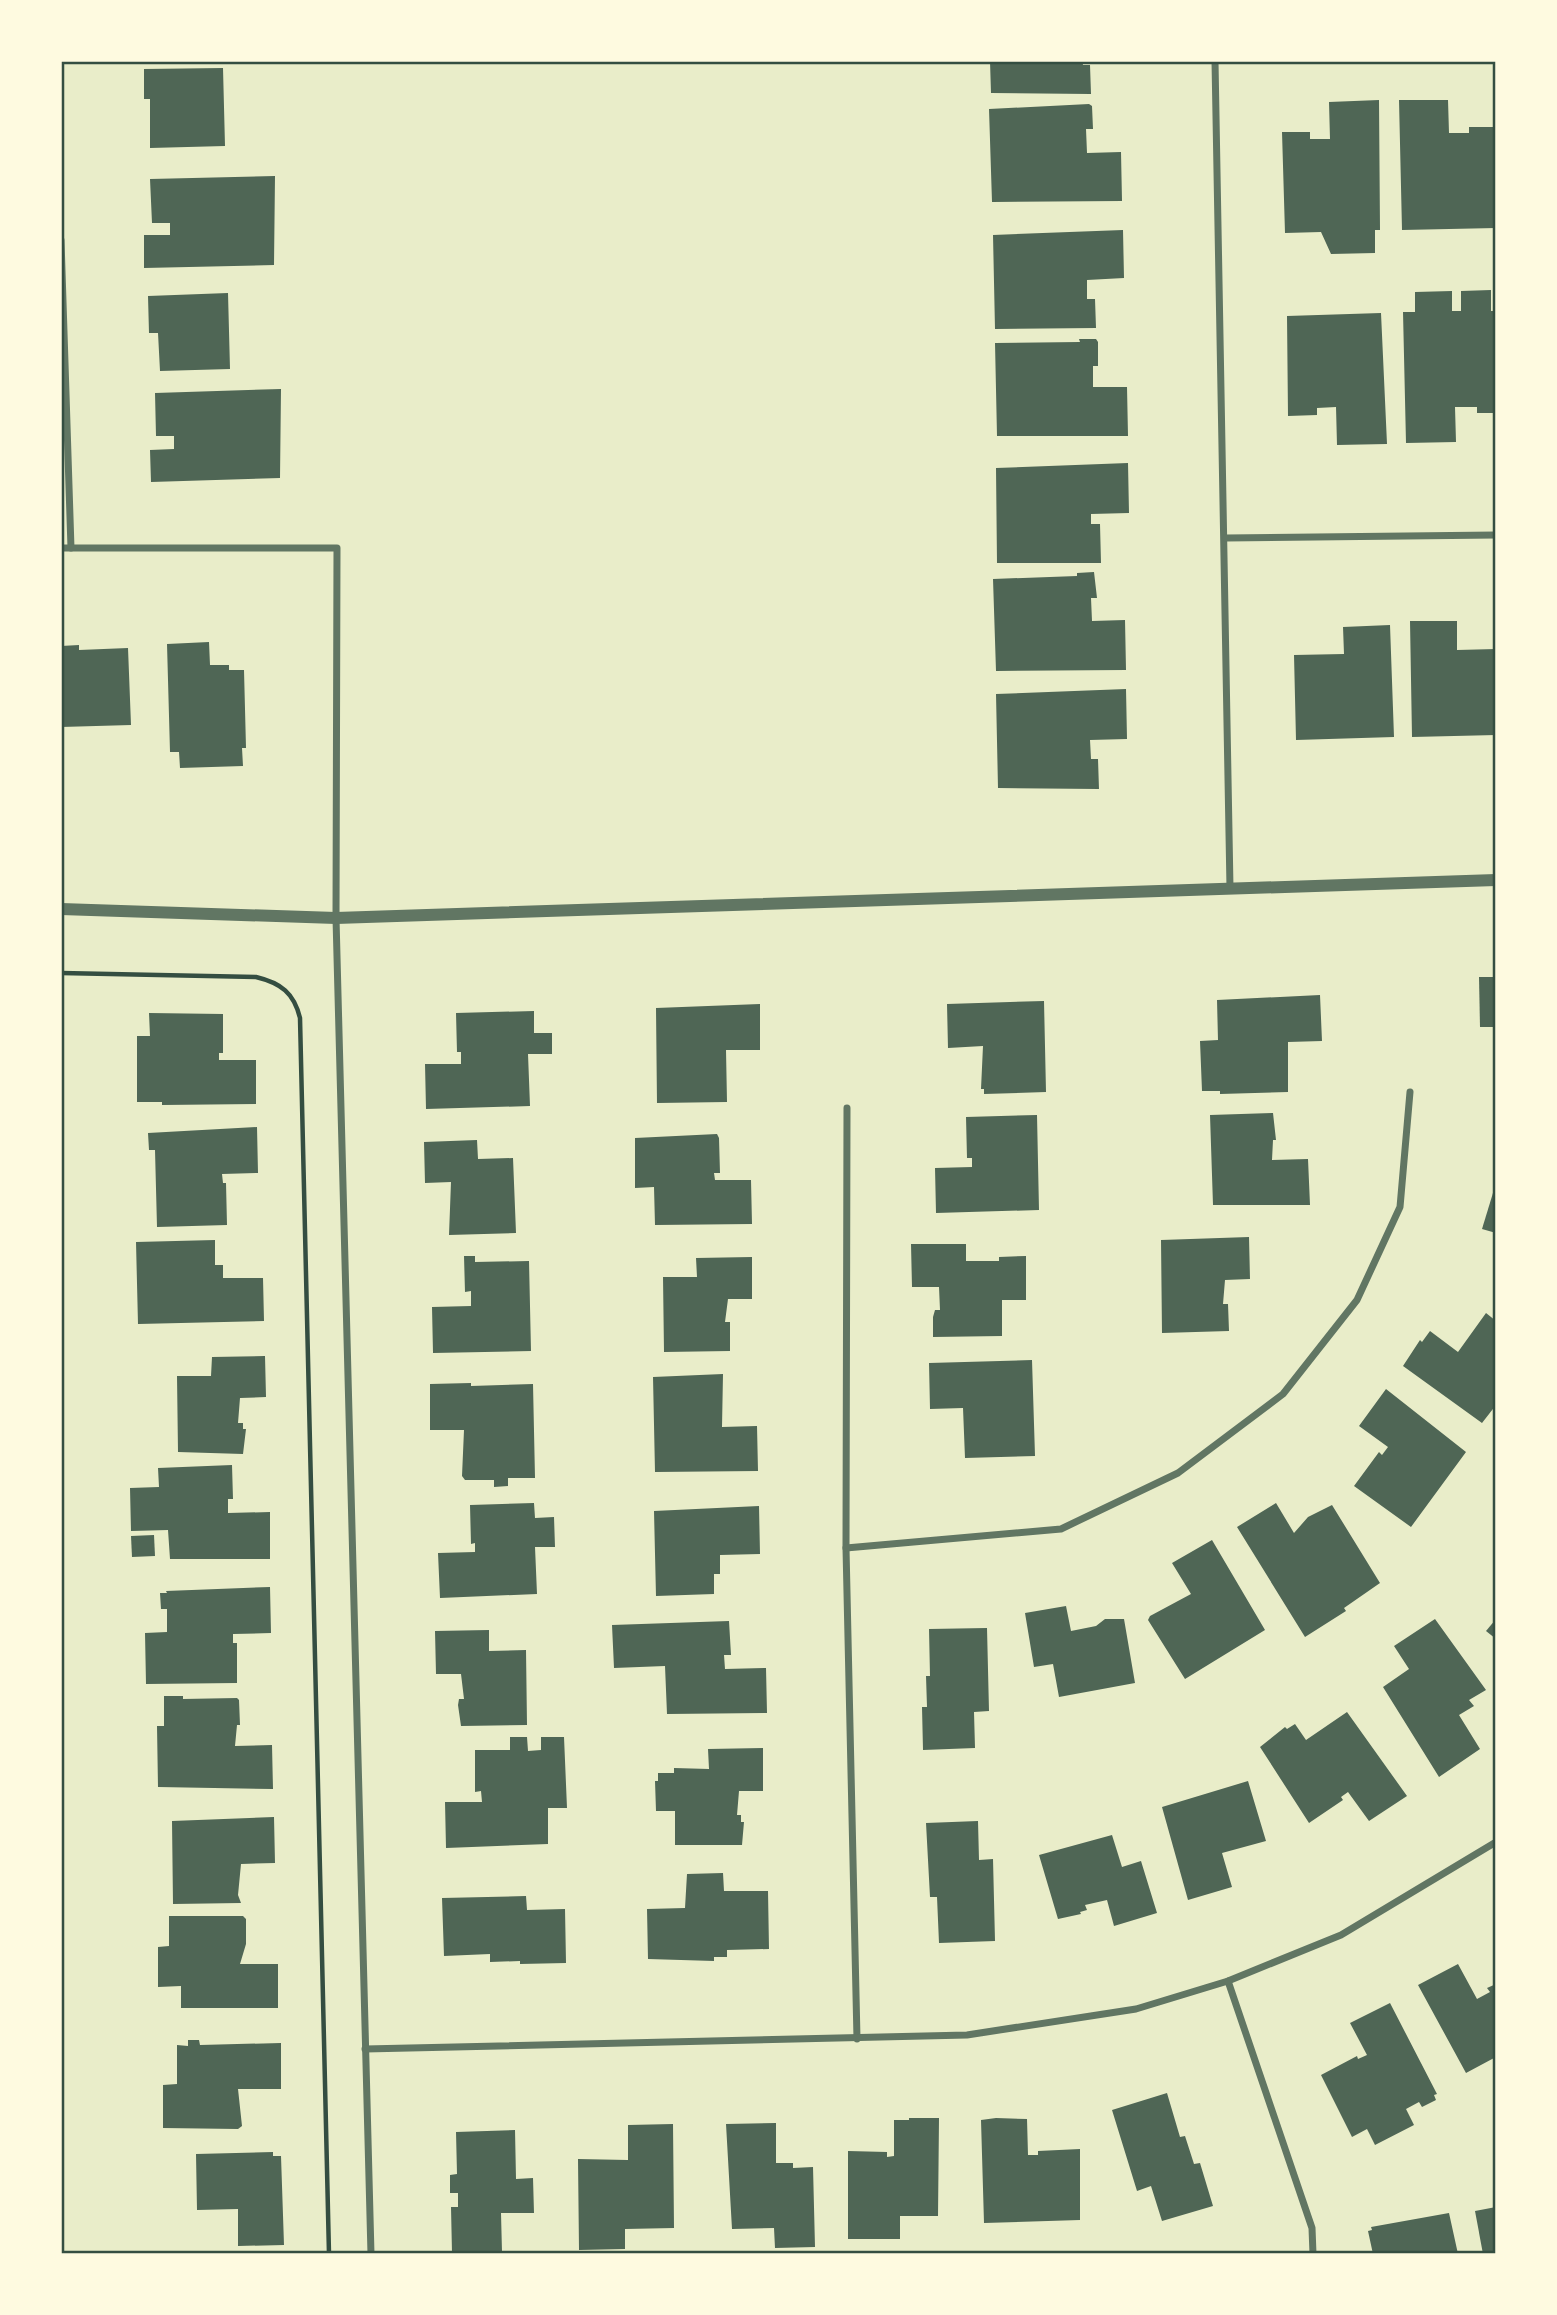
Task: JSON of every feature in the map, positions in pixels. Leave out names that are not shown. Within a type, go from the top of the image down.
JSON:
[{"type":"street","points":[[1215,61],[1226,538],[1230,888]]},
{"type":"street","points":[[61,240],[71,548]]},
{"type":"street","points":[[1226,538],[1496,535]]},
{"type":"street","points":[[61,548],[337,548],[336,918],[371,2254]]},
{"type":"street","points":[[61,909],[336,918],[1496,880]]},
{"type":"street","points":[[846,1548],[1061,1529],[1178,1473],[1283,1394],[1357,1300],[1400,1207],[1410,1092]]},
{"type":"street","points":[[847,1108],[846,1548],[857,2039]]},
{"type":"street","points":[[365,2049],[967,2035],[1123,2011],[1228,1981],[1340,1936],[1496,1842]]},
{"type":"street","points":[[1228,1981],[1312,2228],[1313,2254]]},
{"type":"path","points":[[61,974],[256,977],[274,981],[287,989],[297,1005],[300,1018],[329,2254]]},
{"type":"building","points":[[990,61],[1082,61],[1083,65],[1090,65],[1091,94],[991,93]]},
{"type":"building","points":[[223,68],[225,146],[150,148],[150,99],[144,99],[144,69]]},
{"type":"building","points":[[1379,100],[1380,230],[1375,230],[1375,253],[1331,254],[1321,232],[1285,233],[1282,132],[1310,132],[1310,139],[1330,139],[1329,102]]},
{"type":"building","points":[[1399,100],[1448,100],[1449,133],[1469,133],[1469,127],[1495,127],[1496,228],[1402,230]]},
{"type":"building","points":[[1092,106],[1093,129],[1086,129],[1087,153],[1121,152],[1122,201],[992,202],[989,109]]},
{"type":"building","points":[[275,176],[274,265],[144,268],[144,235],[170,235],[170,223],[152,223],[150,179]]},
{"type":"building","points":[[1123,230],[1124,278],[1087,280],[1087,299],[1095,299],[1096,328],[995,329],[993,235]]},
{"type":"building","points":[[1491,290],[1491,311],[1496,311],[1496,413],[1477,413],[1477,407],[1455,407],[1456,442],[1406,443],[1403,312],[1415,312],[1415,292],[1452,291],[1452,311],[1461,311],[1461,291]]},
{"type":"building","points":[[228,293],[230,369],[160,371],[158,333],[149,333],[148,296]]},
{"type":"building","points":[[1381,313],[1387,444],[1337,445],[1336,407],[1317,408],[1317,415],[1288,416],[1287,316]]},
{"type":"building","points":[[1079,339],[1096,339],[1098,342],[1098,366],[1093,366],[1093,387],[1127,387],[1128,436],[997,436],[995,343],[1080,342]]},
{"type":"building","points":[[281,389],[280,478],[151,482],[150,450],[174,449],[174,436],[156,436],[155,393]]},
{"type":"building","points":[[1128,463],[1129,513],[1091,514],[1091,524],[1100,524],[1101,563],[997,563],[996,468]]},
{"type":"building","points":[[1094,572],[1097,598],[1091,598],[1092,621],[1125,620],[1126,670],[996,671],[993,579],[1077,576],[1077,573]]},
{"type":"building","points":[[1410,621],[1457,621],[1457,650],[1496,649],[1496,735],[1412,737]]},
{"type":"building","points":[[1390,625],[1394,737],[1296,740],[1294,655],[1344,654],[1343,627]]},
{"type":"building","points":[[209,642],[210,665],[229,665],[229,670],[244,670],[246,748],[242,748],[243,766],[180,768],[179,752],[170,752],[167,644]]},
{"type":"building","points":[[79,645],[79,650],[128,648],[131,725],[61,727],[61,646]]},
{"type":"building","points":[[1126,689],[1127,739],[1090,740],[1091,759],[1098,759],[1099,789],[998,788],[996,694]]},
{"type":"building","points":[[1479,977],[1496,977],[1496,1027],[1480,1027]]},
{"type":"building","points":[[1320,995],[1322,1041],[1288,1042],[1288,1092],[1220,1094],[1220,1091],[1202,1091],[1200,1041],[1218,1040],[1217,1000]]},
{"type":"building","points":[[1044,1001],[1046,1092],[984,1094],[984,1089],[981,1089],[983,1046],[948,1048],[947,1004]]},
{"type":"building","points":[[760,1004],[760,1050],[726,1050],[727,1102],[657,1103],[656,1008]]},
{"type":"building","points":[[534,1011],[534,1033],[552,1033],[552,1054],[528,1054],[530,1106],[426,1109],[425,1064],[461,1064],[461,1052],[457,1052],[456,1013]]},
{"type":"building","points":[[149,1013],[223,1014],[223,1053],[219,1053],[219,1060],[256,1060],[256,1104],[162,1105],[162,1102],[137,1102],[137,1036],[150,1036]]},
{"type":"building","points":[[1273,1113],[1276,1140],[1273,1140],[1272,1160],[1308,1159],[1310,1205],[1213,1205],[1210,1115]]},
{"type":"building","points":[[1037,1115],[1039,1210],[936,1213],[935,1168],[972,1167],[972,1158],[967,1158],[966,1117]]},
{"type":"building","points":[[257,1127],[258,1173],[222,1174],[223,1183],[226,1183],[227,1225],[157,1227],[155,1150],[149,1150],[148,1133]]},
{"type":"building","points":[[717,1134],[720,1173],[714,1173],[715,1180],[751,1180],[752,1224],[655,1225],[654,1187],[635,1188],[635,1138]]},
{"type":"building","points":[[477,1140],[478,1159],[513,1158],[516,1233],[449,1235],[451,1182],[425,1183],[424,1142]]},
{"type":"building","points":[[1496,1183],[1496,1233],[1482,1229]]},
{"type":"building","points":[[1249,1237],[1250,1279],[1225,1280],[1223,1304],[1228,1304],[1229,1331],[1162,1333],[1161,1240]]},
{"type":"building","points":[[215,1240],[215,1265],[223,1265],[223,1278],[263,1278],[264,1321],[138,1324],[136,1242]]},
{"type":"building","points":[[911,1244],[966,1244],[966,1261],[999,1261],[999,1257],[1026,1256],[1026,1300],[1002,1300],[1002,1336],[933,1337],[933,1317],[935,1310],[940,1310],[939,1287],[912,1287]]},
{"type":"building","points":[[464,1256],[475,1256],[475,1262],[529,1261],[531,1351],[433,1353],[432,1307],[471,1306],[471,1291],[465,1292]]},
{"type":"building","points":[[752,1257],[752,1299],[728,1299],[725,1322],[730,1322],[730,1351],[664,1352],[663,1277],[697,1277],[696,1258]]},
{"type":"building","points":[[1486,1313],[1496,1321],[1496,1405],[1482,1423],[1403,1366],[1420,1340],[1422,1342],[1430,1331],[1458,1352]]},
{"type":"building","points":[[265,1356],[266,1397],[240,1398],[238,1423],[243,1423],[243,1429],[246,1429],[243,1454],[178,1452],[177,1376],[211,1376],[212,1357]]},
{"type":"building","points":[[1032,1360],[1035,1456],[965,1458],[963,1408],[930,1409],[929,1363]]},
{"type":"building","points":[[723,1374],[722,1427],[757,1426],[758,1471],[655,1472],[653,1377]]},
{"type":"building","points":[[471,1383],[471,1386],[533,1384],[535,1478],[508,1478],[508,1486],[494,1487],[494,1480],[465,1480],[462,1476],[464,1430],[430,1430],[430,1384]]},
{"type":"building","points":[[1386,1389],[1466,1452],[1411,1527],[1354,1486],[1379,1452],[1382,1455],[1388,1447],[1359,1426]]},
{"type":"building","points":[[232,1465],[233,1499],[228,1499],[228,1513],[270,1512],[270,1559],[170,1559],[168,1530],[131,1531],[130,1488],[159,1487],[158,1468]]},
{"type":"building","points":[[534,1503],[535,1518],[554,1517],[555,1547],[535,1547],[537,1594],[440,1598],[438,1553],[475,1552],[475,1543],[471,1544],[470,1505]]},
{"type":"building","points":[[1276,1503],[1294,1533],[1308,1517],[1332,1505],[1380,1583],[1344,1608],[1346,1611],[1305,1637],[1237,1527]]},
{"type":"building","points":[[759,1506],[760,1554],[720,1555],[720,1574],[714,1574],[714,1594],[656,1596],[654,1511]]},
{"type":"building","points":[[154,1535],[155,1556],[132,1557],[131,1536]]},
{"type":"building","points":[[1212,1540],[1265,1630],[1185,1679],[1148,1620],[1150,1616],[1191,1594],[1172,1563]]},
{"type":"building","points":[[270,1587],[271,1633],[233,1634],[233,1643],[237,1643],[237,1683],[146,1684],[145,1633],[167,1632],[167,1609],[161,1609],[160,1593]]},
{"type":"building","points":[[1066,1606],[1071,1631],[1096,1626],[1105,1619],[1124,1619],[1135,1683],[1059,1697],[1053,1664],[1034,1667],[1025,1613]]},
{"type":"building","points":[[1435,1619],[1486,1690],[1469,1700],[1474,1706],[1459,1715],[1480,1749],[1439,1777],[1383,1687],[1409,1669],[1394,1646]]},
{"type":"building","points":[[1496,1619],[1496,1639],[1486,1631]]},
{"type":"building","points":[[729,1621],[731,1655],[724,1655],[725,1669],[766,1668],[767,1713],[667,1714],[665,1666],[614,1668],[612,1625]]},
{"type":"building","points":[[987,1628],[989,1711],[974,1712],[975,1748],[923,1750],[922,1707],[927,1707],[926,1676],[930,1676],[929,1629]]},
{"type":"building","points":[[489,1630],[489,1651],[526,1650],[527,1725],[461,1726],[458,1705],[459,1699],[464,1699],[461,1674],[436,1674],[435,1631]]},
{"type":"building","points":[[164,1696],[183,1696],[183,1699],[237,1698],[240,1725],[237,1725],[235,1746],[272,1745],[273,1789],[158,1787],[157,1726],[164,1726]]},
{"type":"building","points":[[1347,1712],[1407,1796],[1369,1821],[1348,1792],[1341,1797],[1343,1800],[1309,1823],[1260,1747],[1285,1727],[1287,1729],[1295,1724],[1306,1740]]},
{"type":"building","points":[[510,1737],[527,1737],[528,1751],[541,1750],[541,1737],[564,1737],[567,1808],[548,1808],[548,1844],[446,1848],[445,1802],[482,1802],[481,1791],[475,1792],[475,1750],[510,1750]]},
{"type":"building","points":[[763,1748],[763,1791],[739,1791],[737,1815],[741,1815],[741,1822],[744,1822],[742,1845],[675,1845],[675,1811],[656,1811],[655,1781],[658,1781],[658,1773],[674,1773],[674,1768],[709,1769],[708,1749]]},
{"type":"building","points":[[1248,1781],[1266,1841],[1222,1853],[1232,1887],[1188,1900],[1162,1807]]},
{"type":"building","points":[[274,1817],[275,1863],[241,1864],[238,1895],[241,1903],[173,1904],[172,1821]]},
{"type":"building","points":[[978,1821],[979,1860],[993,1859],[995,1941],[939,1943],[937,1897],[930,1897],[926,1823]]},
{"type":"building","points":[[1112,1835],[1122,1867],[1141,1861],[1157,1913],[1114,1926],[1107,1900],[1085,1905],[1087,1910],[1080,1912],[1081,1914],[1058,1919],[1039,1855]]},
{"type":"building","points":[[723,1873],[724,1891],[768,1891],[769,1949],[727,1950],[727,1957],[714,1957],[714,1961],[648,1959],[647,1909],[685,1908],[687,1874]]},
{"type":"building","points":[[526,1896],[527,1910],[565,1909],[566,1963],[490,1962],[490,1954],[444,1956],[442,1898]]},
{"type":"building","points":[[169,1916],[243,1916],[246,1919],[246,1944],[240,1964],[278,1964],[278,2008],[181,2008],[181,1986],[158,1987],[158,1947],[169,1946]]},
{"type":"building","points":[[1458,1964],[1477,1999],[1490,1992],[1487,1988],[1496,1984],[1496,2062],[1494,2058],[1466,2073],[1418,1985]]},
{"type":"building","points":[[1390,2003],[1437,2094],[1434,2095],[1436,2100],[1422,2107],[1419,2102],[1406,2109],[1414,2125],[1375,2145],[1367,2129],[1352,2137],[1321,2075],[1357,2056],[1358,2059],[1367,2055],[1350,2023]]},
{"type":"building","points":[[188,2040],[199,2040],[200,2045],[281,2043],[281,2089],[238,2089],[242,2126],[238,2129],[163,2128],[163,2085],[177,2084],[177,2045],[188,2046]]},
{"type":"building","points":[[1167,2093],[1180,2137],[1185,2136],[1194,2164],[1200,2163],[1213,2206],[1162,2221],[1151,2186],[1137,2191],[1112,2110]]},
{"type":"building","points":[[939,2118],[938,2216],[900,2216],[900,2239],[848,2239],[848,2151],[887,2152],[887,2157],[894,2156],[894,2120]]},
{"type":"building","points":[[1027,2119],[1028,2155],[1038,2155],[1038,2151],[1080,2149],[1080,2220],[984,2223],[981,2120]]},
{"type":"building","points":[[776,2123],[776,2163],[793,2163],[793,2168],[813,2167],[815,2247],[775,2248],[774,2228],[732,2229],[726,2124]]},
{"type":"building","points":[[673,2124],[674,2228],[625,2229],[625,2249],[579,2250],[578,2159],[628,2160],[628,2125]]},
{"type":"building","points":[[515,2130],[516,2179],[533,2178],[534,2213],[501,2213],[502,2252],[452,2253],[451,2207],[458,2207],[458,2193],[450,2193],[450,2175],[457,2174],[456,2132]]},
{"type":"building","points":[[273,2152],[273,2156],[281,2156],[284,2245],[238,2246],[238,2209],[197,2210],[196,2154]]},
{"type":"building","points":[[1496,2207],[1496,2254],[1483,2254],[1475,2211]]},
{"type":"building","points":[[1449,2213],[1458,2254],[1373,2254],[1368,2231],[1372,2230],[1371,2227]]}]
